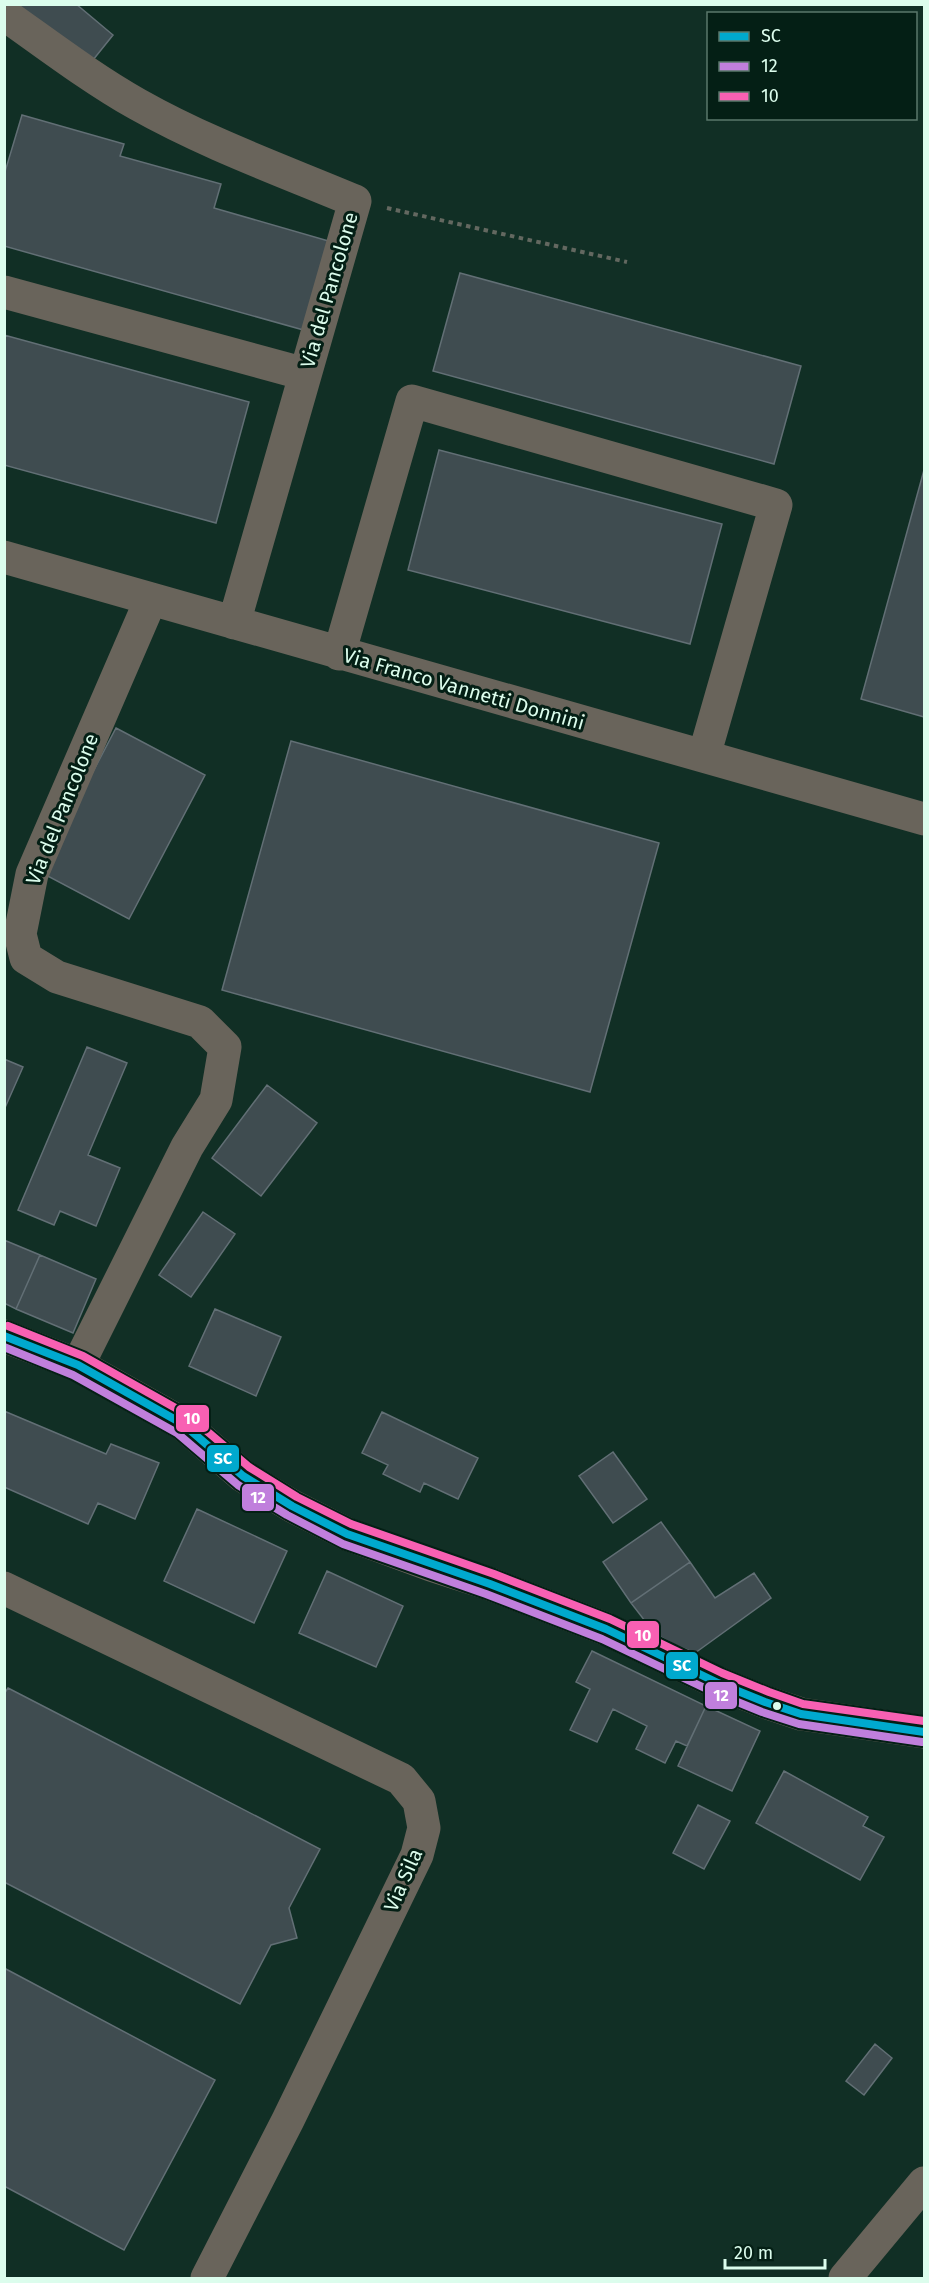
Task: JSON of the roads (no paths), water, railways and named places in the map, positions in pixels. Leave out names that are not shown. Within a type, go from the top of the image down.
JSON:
[{"type":"street","name":"Via del Pancolone","points":[[4,14],[136,104],[201,137],[355,201],[234,623]]},
{"type":"street","points":[[4,292],[305,374]]},
{"type":"street","points":[[339,654],[412,401],[776,505],[704,756]]},
{"type":"street","name":"Via Franco Vannetti Donnini","points":[[4,557],[924,819]]},
{"type":"street","name":"Via del Pancolone","points":[[78,1365],[187,1147],[216,1100],[225,1047],[200,1022],[57,977],[26,958],[20,934],[32,874],[152,599]]},
{"type":"street","points":[[4,1336],[78,1365],[183,1424],[243,1476],[292,1506],[347,1534],[490,1584],[606,1629],[718,1683],[765,1702],[801,1714],[924,1732]]},
{"type":"street","name":"Via Sila","points":[[4,1588],[401,1779],[419,1801],[424,1828],[417,1855],[293,2109],[207,2278]]},
{"type":"street","points":[[850,2277],[924,2184]]}]
